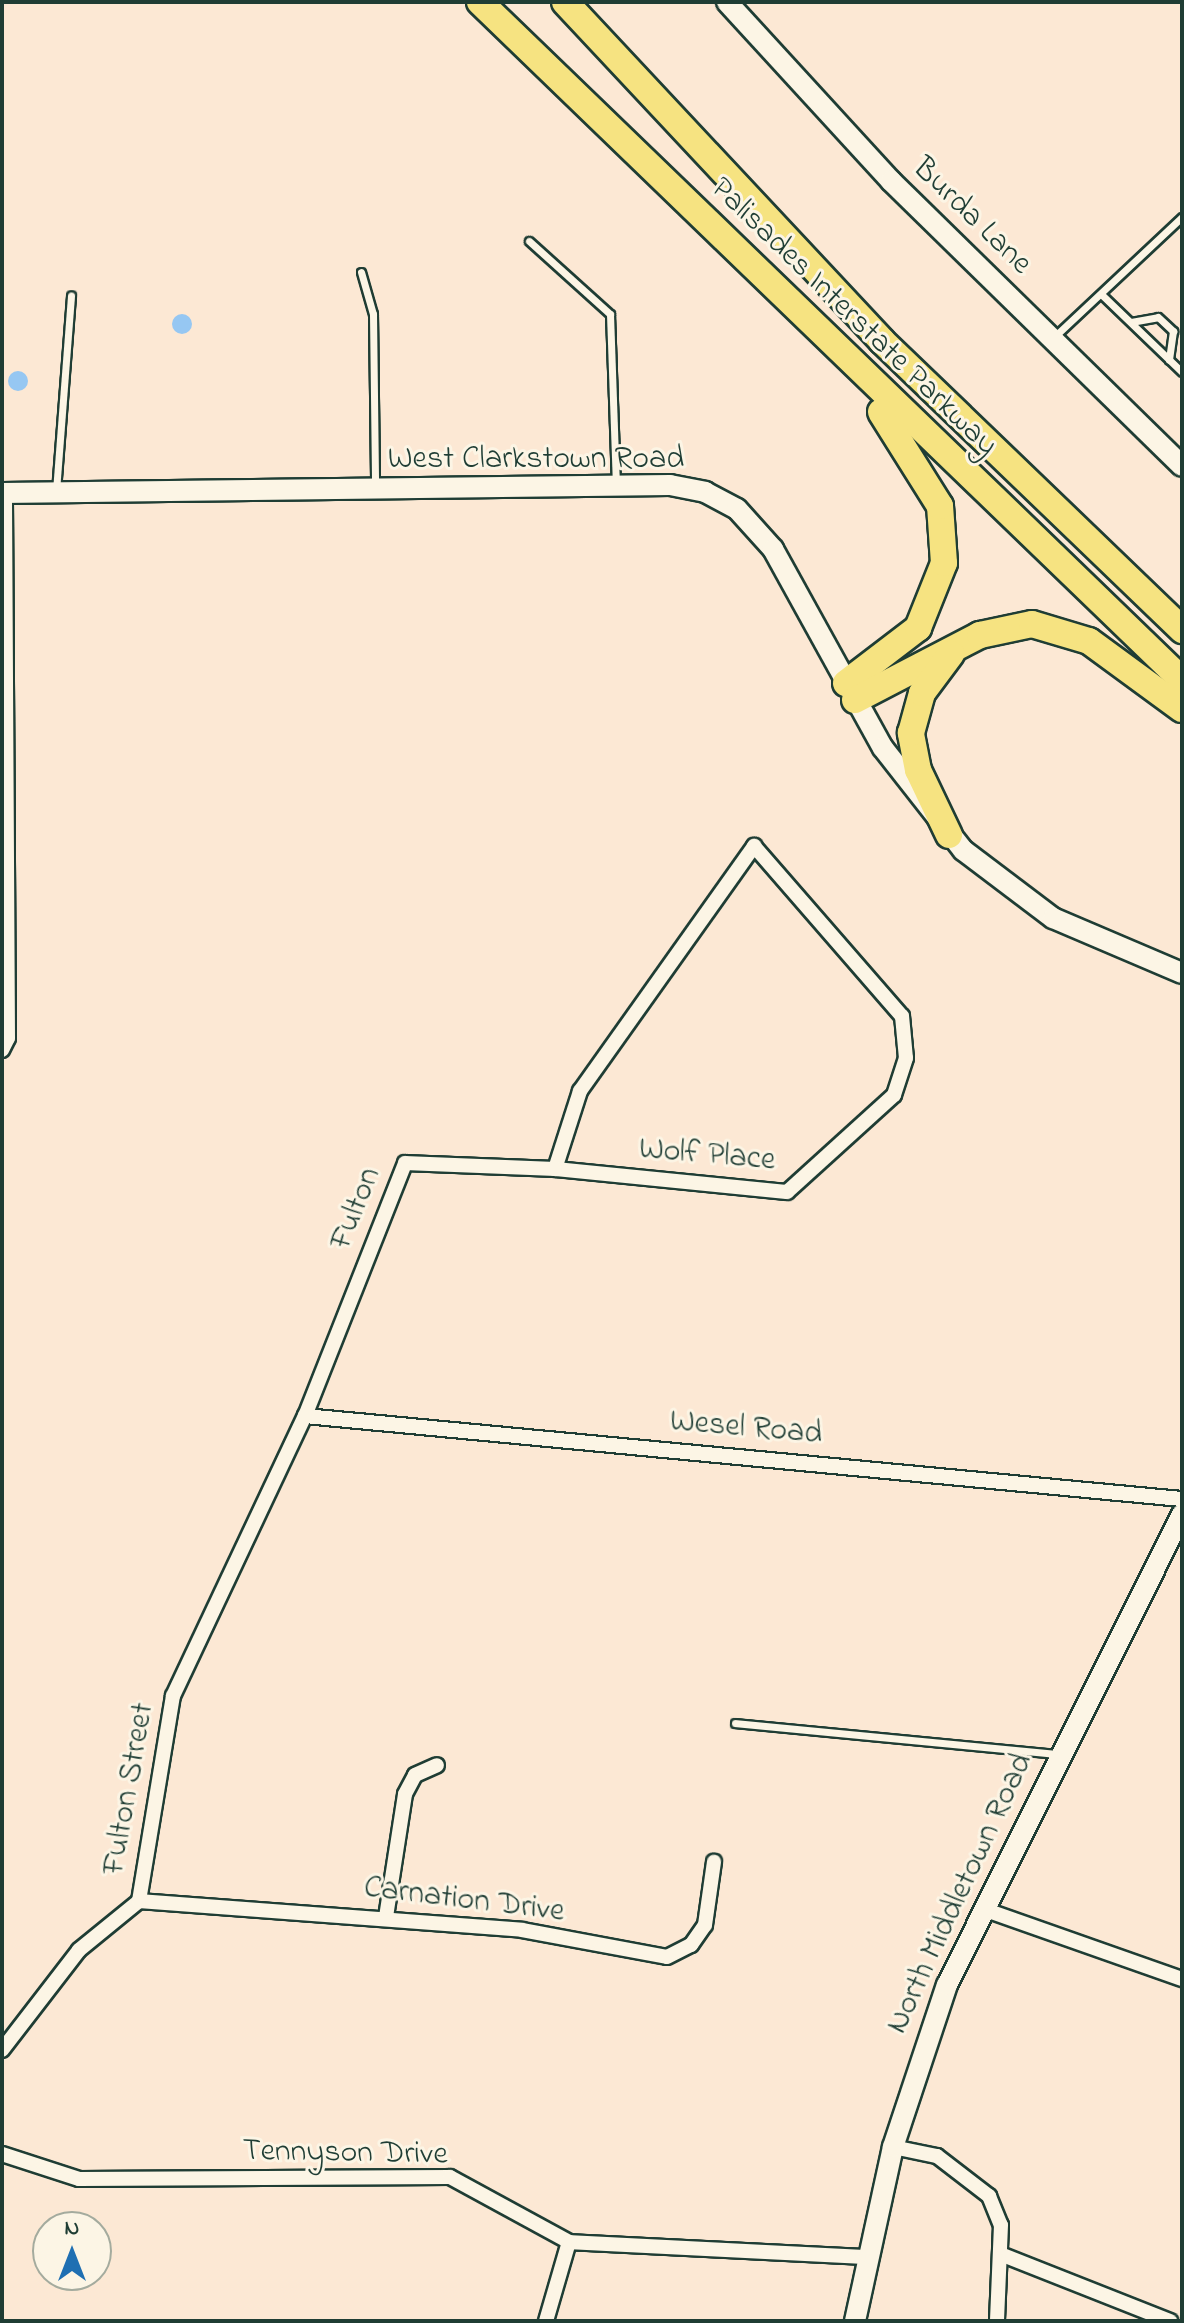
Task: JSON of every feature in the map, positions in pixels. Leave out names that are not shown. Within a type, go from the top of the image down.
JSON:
[{"type":"highway","name":"Palisades Interstate Parkway","points":[[480,2],[709,228],[1182,680]]},
{"type":"highway","name":"Palisades Interstate Parkway","points":[[565,2],[891,351],[1182,630]]},
{"type":"highway","points":[[709,228],[894,426],[940,506],[944,563],[927,615],[894,652],[851,692]]},
{"type":"highway","points":[[851,692],[970,640],[1022,624],[1066,630],[1182,709]]},
{"type":"highway","points":[[949,835],[918,770],[911,733],[933,675],[970,640]]},
{"type":"street","name":"Burda Lane","points":[[727,2],[891,181],[1182,466]]},
{"type":"street","name":"West Clarkstown Road","points":[[4,493],[616,486],[695,489],[747,518],[781,560],[851,692],[949,835],[1013,892],[1130,955],[1182,973]]},
{"type":"street","points":[[2,1050],[8,1038],[4,493]]},
{"type":"street","name":"Wolf Place","points":[[754,846],[902,1016],[906,1058],[894,1095],[787,1192],[555,1169],[580,1091],[754,846]]},
{"type":"street","points":[[1130,955],[1182,958]]},
{"type":"street","name":"Fulton","points":[[305,1416],[405,1163],[555,1169]]},
{"type":"street","name":"Wesel Road","points":[[305,1416],[1182,1499]]},
{"type":"street","name":"Fulton Street","points":[[2,2050],[79,1950],[139,1901],[173,1696],[305,1416]]},
{"type":"street","name":"North Middletown Road","points":[[855,2321],[893,2147],[916,2065],[983,1909],[1182,1514]]},
{"type":"street","points":[[386,1917],[405,1794],[415,1775],[437,1765]]},
{"type":"street","name":"Carnation Drive","points":[[139,1901],[386,1917],[522,1930],[667,1957],[691,1945],[705,1925],[714,1862]]},
{"type":"street","points":[[983,1909],[1182,1979]]},
{"type":"street","points":[[893,2147],[937,2156],[970,2175],[989,2196],[1003,2255],[997,2321]]},
{"type":"street","name":"Tennyson Drive","points":[[2,2154],[79,2179],[450,2177],[569,2242],[868,2257]]},
{"type":"street","points":[[546,2321],[569,2242]]},
{"type":"street","points":[[1003,2255],[1170,2321]]},
{"type":"lane","points":[[1052,339],[1182,217]]},
{"type":"lane","points":[[529,241],[610,314],[616,486]]},
{"type":"lane","points":[[361,272],[373,314],[375,489]]},
{"type":"lane","points":[[1101,294],[1182,372]]},
{"type":"lane","points":[[56,493],[71,296]]},
{"type":"lane","points":[[1131,322],[1158,317],[1173,331],[1169,360]]},
{"type":"lane","points":[[735,1723],[1059,1754]]},
{"type":"water","points":[[182,314],[189,317],[192,324],[189,331],[182,334],[175,331],[172,324],[175,317]]},
{"type":"water","points":[[18,371],[25,374],[28,381],[25,388],[18,391],[11,388],[8,381],[11,374]]}]
